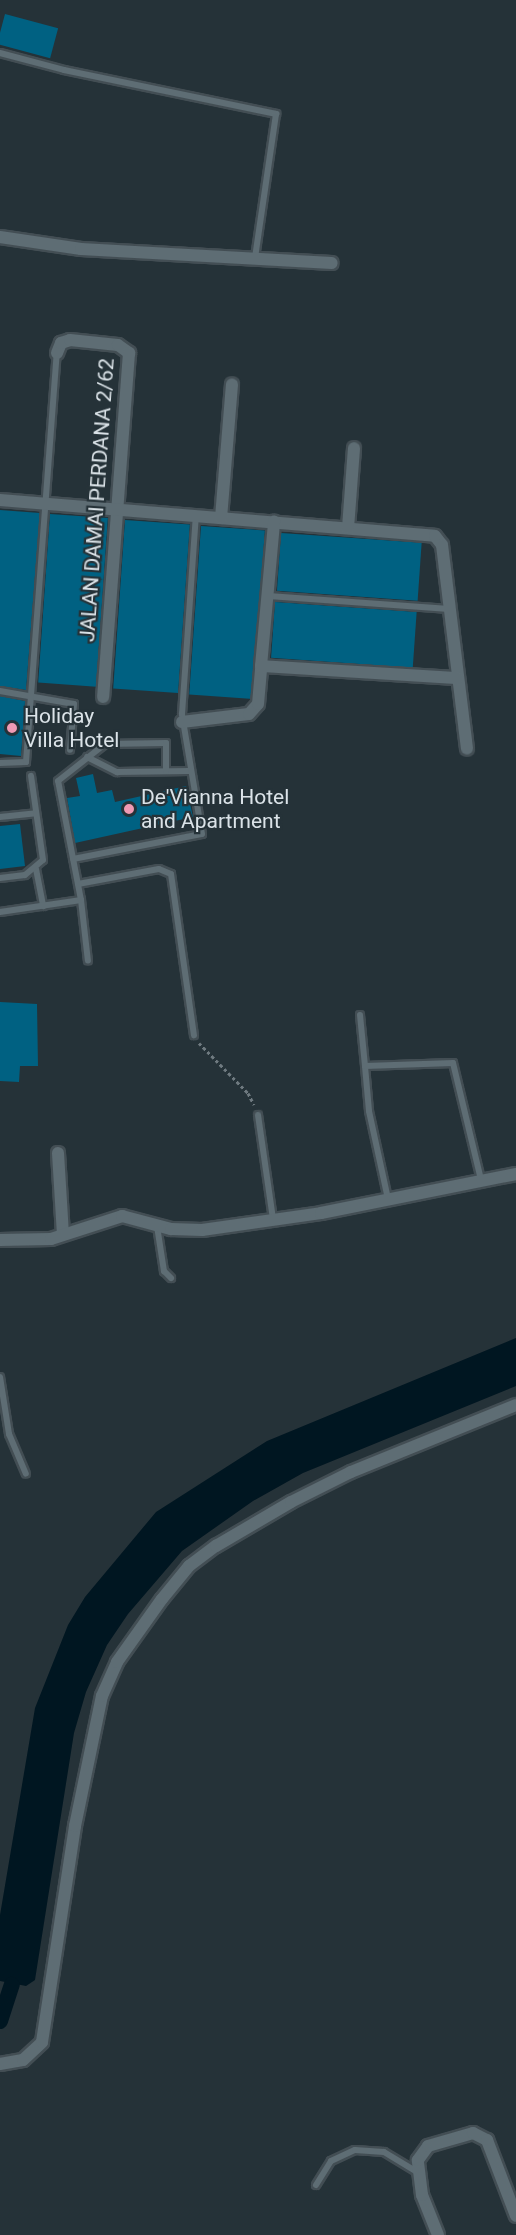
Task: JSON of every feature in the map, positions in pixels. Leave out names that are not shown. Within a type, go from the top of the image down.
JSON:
[{"type":"street","points":[[0,237],[81,249],[332,263]]},
{"type":"street","name":"JALAN DAMAI PERDANA 2/62","points":[[57,353],[61,343],[70,340],[118,345],[129,353],[103,697]]},
{"type":"street","points":[[221,518],[232,384]]},
{"type":"street","points":[[348,528],[354,448]]},
{"type":"street","points":[[0,500],[348,528],[438,538],[450,609],[467,748]]},
{"type":"street","points":[[182,722],[249,714],[258,704],[274,522]]},
{"type":"street","points":[[261,666],[458,678]]},
{"type":"street","points":[[58,1153],[63,1234]]},
{"type":"street","points":[[0,1240],[39,1241],[122,1216],[157,1225],[202,1230],[273,1220],[516,1174]]},
{"type":"street","points":[[0,2064],[23,2060],[42,2042],[75,1826],[102,1696],[117,1662],[156,1608],[189,1566],[216,1546],[291,1502],[351,1472],[516,1405]]},
{"type":"street","points":[[438,2235],[416,2171],[421,2152],[428,2146],[473,2133],[482,2134],[516,2216]]},
{"type":"lane","points":[[0,53],[276,114],[255,258]]},
{"type":"lane","points":[[0,763],[26,762],[57,353]]},
{"type":"lane","points":[[73,859],[202,834],[182,722],[196,516]]},
{"type":"lane","points":[[267,596],[450,609]]},
{"type":"lane","points":[[0,691],[74,704],[70,750]]},
{"type":"lane","points":[[88,961],[81,900],[58,781],[105,744],[166,743],[166,771]]},
{"type":"lane","points":[[87,757],[117,772],[189,771]]},
{"type":"lane","points":[[0,878],[36,869],[43,860],[31,776]]},
{"type":"lane","points":[[0,817],[36,813]]},
{"type":"lane","points":[[36,869],[43,906]]},
{"type":"lane","points":[[78,884],[159,869],[171,874],[194,1035]]},
{"type":"lane","points":[[0,912],[81,900]]},
{"type":"lane","points":[[360,1015],[369,1111],[388,1199]]},
{"type":"lane","points":[[365,1066],[453,1063],[481,1180]]},
{"type":"lane","points":[[258,1114],[273,1220]]},
{"type":"lane","points":[[157,1225],[164,1271],[171,1278]]},
{"type":"lane","points":[[0,1377],[9,1434],[26,1474]]},
{"type":"lane","points":[[316,2185],[331,2161],[355,2150],[384,2152],[416,2171]]},
{"type":"path","points":[[194,1035],[203,1050],[248,1093]]},
{"type":"water","points":[[516,1338],[516,1386],[303,1473],[253,1501],[182,1551],[128,1614],[107,1645],[86,1692],[74,1733],[35,1980],[26,1986],[0,1981],[0,1915],[35,1708],[68,1625],[85,1597],[156,1512],[267,1441]]},
{"type":"building","points":[[5,14],[58,28],[50,58],[0,45],[0,33]]},
{"type":"building","points":[[0,510],[40,513],[26,690],[0,686]]},
{"type":"building","points":[[50,514],[108,518],[96,687],[38,683]]},
{"type":"building","points":[[125,520],[190,525],[178,693],[113,689]]},
{"type":"building","points":[[201,526],[265,530],[253,699],[189,695]]},
{"type":"building","points":[[281,533],[422,543],[418,601],[277,591]]},
{"type":"building","points":[[275,602],[417,612],[413,668],[271,658]]},
{"type":"building","name":"Holiday Villa Hotel","points":[[0,696],[25,701],[21,756],[0,754]]},
{"type":"building","name":"De'Vianna Hotel and Apartment","points":[[93,774],[97,793],[112,790],[115,802],[186,786],[193,817],[75,843],[67,798],[80,796],[76,778]]},
{"type":"building","points":[[20,824],[25,866],[0,869],[0,826]]},
{"type":"building","points":[[0,1002],[37,1004],[38,1066],[20,1066],[19,1082],[0,1081]]},
{"type":"waterway","points":[[0,2021],[12,1985]]},
{"type":"place","name":"Holiday Villa Hotel","points":[[12,728]]},
{"type":"place","name":"De'Vianna Hotel and Apartment","points":[[129,809]]}]
